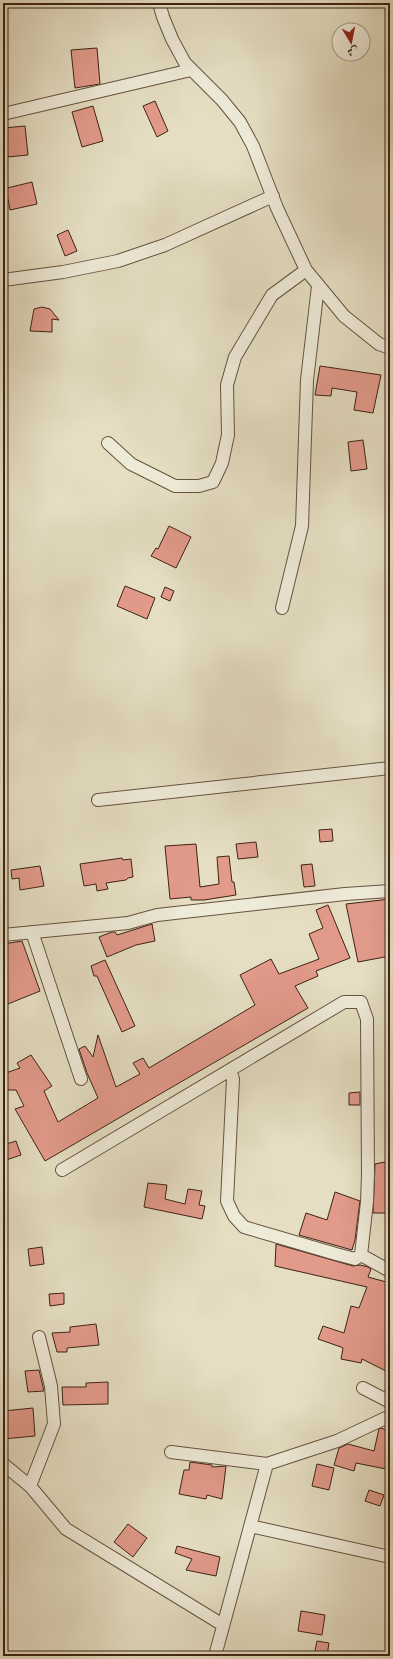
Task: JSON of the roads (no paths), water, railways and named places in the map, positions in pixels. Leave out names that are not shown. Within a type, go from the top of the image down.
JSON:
[{"type":"street","points":[[159,3],[162,17],[185,63],[222,100],[240,122],[253,146],[273,196],[306,270],[344,316],[359,330],[378,344],[390,348]]},
{"type":"street","points":[[3,114],[191,70]]},
{"type":"street","points":[[3,280],[64,272],[118,261],[165,245],[273,196]]},
{"type":"street","points":[[108,443],[132,464],[175,486],[199,486],[213,482],[222,463],[228,435],[227,385],[236,357],[272,295],[306,270]]},
{"type":"street","points":[[282,608],[302,526],[307,380],[318,286]]},
{"type":"street","points":[[98,800],[390,768]]},
{"type":"street","points":[[3,935],[128,923],[157,915],[345,894],[390,891]]},
{"type":"street","points":[[32,932],[81,1079]]},
{"type":"street","points":[[62,1170],[344,1002],[361,1002],[367,1019],[368,1175],[367,1202],[361,1255],[355,1259],[244,1227],[234,1216],[227,1201],[233,1079],[230,1070]]},
{"type":"street","points":[[361,1255],[390,1271]]},
{"type":"street","points":[[30,1486],[54,1424],[52,1386],[39,1337]]},
{"type":"street","points":[[363,1388],[390,1402]]},
{"type":"street","points":[[171,1452],[267,1464],[337,1441],[390,1416]]},
{"type":"street","points":[[3,1464],[30,1486],[66,1530],[223,1625]]},
{"type":"street","points":[[215,1656],[267,1464]]},
{"type":"street","points":[[250,1526],[390,1557]]}]
